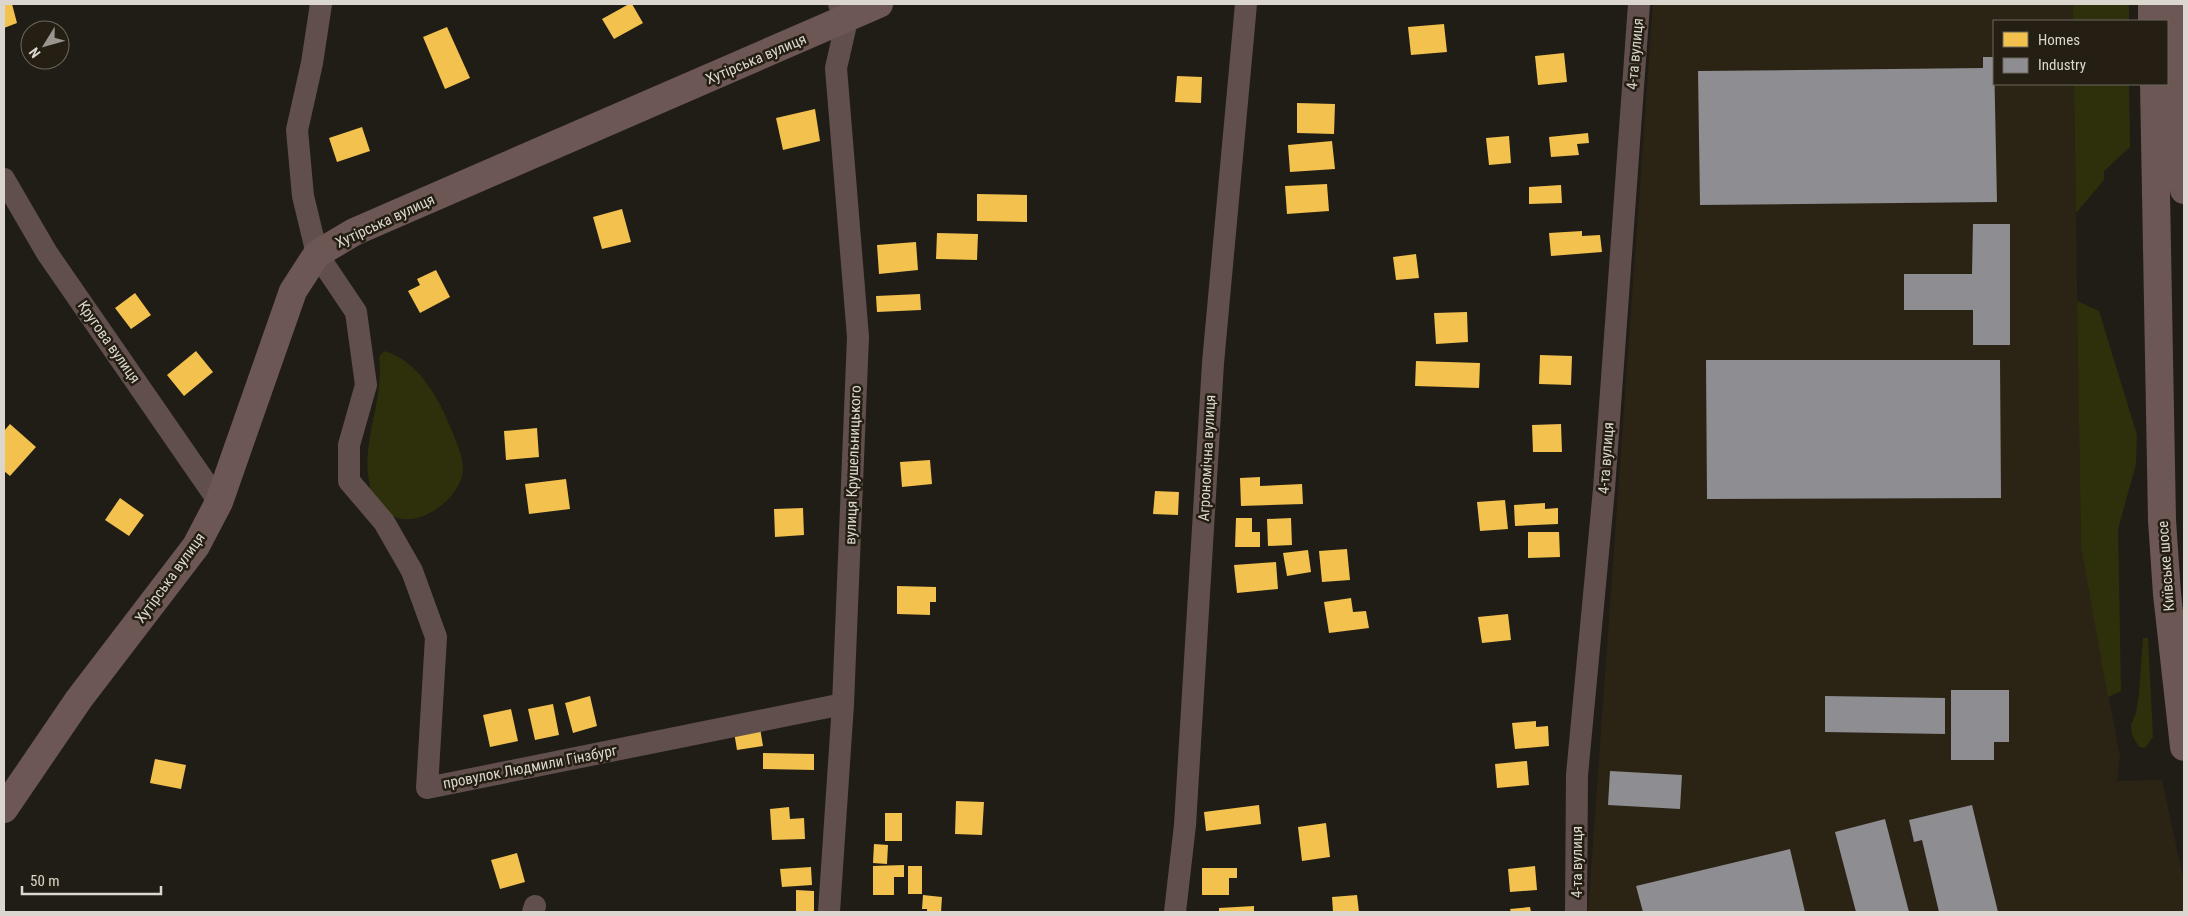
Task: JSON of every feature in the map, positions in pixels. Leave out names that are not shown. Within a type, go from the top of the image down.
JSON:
[{"type":"main road","name":"Хутірська вулиця","points":[[4,809],[79,699],[196,546],[219,502],[293,291],[317,254],[354,232],[843,12],[879,4]]},
{"type":"main road","points":[[2152,4],[2152,20]]},
{"type":"main road","points":[[2178,4],[2184,190]]},
{"type":"main road","name":"Київське шосе","points":[[2154,85],[2162,520],[2167,594],[2184,746]]},
{"type":"street","points":[[317,254],[303,196],[297,130],[312,63],[321,4]]},
{"type":"street","name":"Агрономічна вулиця","points":[[1175,912],[1186,825],[1213,363],[1246,4]]},
{"type":"street","name":"4-та вулиця","points":[[1576,912],[1577,775],[1604,489],[1639,4]]},
{"type":"street","name":"вулиця Крушельницького","points":[[829,912],[843,704],[858,337],[836,68],[843,12]]},
{"type":"street","name":"Кругова вулиця","points":[[4,179],[47,253],[219,502]]},
{"type":"street","name":"провулок Людмили Гінзбург","points":[[317,254],[356,312],[366,385],[349,445],[349,481],[384,522],[412,571],[436,637],[427,788],[843,704]]},
{"type":"shaded area","points":[[1653,4],[2073,4],[2073,20],[1993,20],[1993,85],[2074,85],[2081,547],[2120,757],[2117,781],[2162,780],[2184,882],[2184,912],[1588,912]]},
{"type":"green space","points":[[2073,4],[2129,4],[2129,20],[2073,20]]},
{"type":"green space","points":[[2074,85],[2129,85],[2130,147],[2104,171],[2104,180],[2076,213]]},
{"type":"green space","points":[[2077,301],[2099,311],[2137,435],[2136,464],[2118,529],[2121,691],[2108,697],[2081,547]]},
{"type":"green space","points":[[384,351],[397,356],[409,364],[429,386],[450,426],[462,459],[461,479],[452,495],[427,515],[417,518],[407,519],[393,516],[372,496],[370,491],[367,466],[368,450],[379,388],[379,357]]},
{"type":"green space","points":[[2143,638],[2148,638],[2153,737],[2145,748],[2139,747],[2132,735],[2131,725],[2136,713],[2139,694]]},
{"type":"building: Homes","points":[[4,4],[12,4],[17,23],[4,28]]},
{"type":"building: Homes","points":[[632,4],[643,23],[614,39],[602,19]]},
{"type":"building: Homes","points":[[1444,24],[1447,52],[1411,55],[1408,27]]},
{"type":"building: Homes","points":[[447,27],[470,78],[445,89],[423,37]]},
{"type":"building: Homes","points":[[1564,53],[1567,82],[1538,85],[1535,56]]},
{"type":"building: Homes","points":[[1177,76],[1202,77],[1201,103],[1175,102]]},
{"type":"building: Homes","points":[[1297,103],[1335,104],[1334,134],[1297,133]]},
{"type":"building: Homes","points":[[815,109],[820,141],[783,150],[776,118]]},
{"type":"building: Homes","points":[[362,127],[370,151],[337,162],[329,138]]},
{"type":"building: Homes","points":[[1588,133],[1589,143],[1577,144],[1579,155],[1551,157],[1549,137]]},
{"type":"building: Homes","points":[[1509,136],[1511,163],[1489,165],[1486,138]]},
{"type":"building: Homes","points":[[1332,141],[1335,169],[1290,172],[1288,145]]},
{"type":"building: Homes","points":[[1327,184],[1329,211],[1287,214],[1285,186]]},
{"type":"building: Homes","points":[[1561,185],[1562,203],[1529,204],[1529,187]]},
{"type":"building: Homes","points":[[977,194],[1027,195],[1027,222],[977,221]]},
{"type":"building: Homes","points":[[622,209],[631,242],[602,249],[593,217]]},
{"type":"building: Homes","points":[[1582,231],[1582,236],[1600,235],[1602,252],[1551,256],[1549,233]]},
{"type":"building: Homes","points":[[937,233],[978,234],[977,260],[936,259]]},
{"type":"building: Homes","points":[[916,242],[918,270],[879,274],[877,245]]},
{"type":"building: Homes","points":[[1416,254],[1419,278],[1396,280],[1393,257]]},
{"type":"building: Homes","points":[[436,270],[450,297],[420,313],[408,291],[420,285],[417,279]]},
{"type":"building: Homes","points":[[135,293],[151,315],[131,329],[115,308]]},
{"type":"building: Homes","points":[[920,294],[921,310],[877,312],[876,296]]},
{"type":"building: Homes","points":[[1467,312],[1468,342],[1436,344],[1434,313]]},
{"type":"building: Homes","points":[[196,351],[213,372],[184,396],[167,375]]},
{"type":"building: Homes","points":[[1540,355],[1572,356],[1571,385],[1539,384]]},
{"type":"building: Homes","points":[[1416,361],[1480,363],[1479,388],[1415,386]]},
{"type":"building: Homes","points":[[10,424],[36,447],[10,476],[4,471],[4,431]]},
{"type":"building: Homes","points":[[1561,424],[1562,452],[1533,452],[1532,425]]},
{"type":"building: Homes","points":[[537,428],[539,457],[506,460],[504,431]]},
{"type":"building: Homes","points":[[930,460],[932,484],[902,487],[900,462]]},
{"type":"building: Homes","points":[[1260,477],[1260,486],[1302,484],[1303,504],[1241,506],[1240,478]]},
{"type":"building: Homes","points":[[566,479],[570,509],[529,514],[525,484]]},
{"type":"building: Homes","points":[[1155,491],[1179,492],[1178,515],[1153,514]]},
{"type":"building: Homes","points":[[120,498],[144,515],[129,536],[105,520]]},
{"type":"building: Homes","points":[[1505,500],[1508,529],[1480,531],[1477,502]]},
{"type":"building: Homes","points":[[1545,503],[1545,509],[1558,508],[1558,524],[1515,526],[1514,505]]},
{"type":"building: Homes","points":[[803,508],[804,535],[775,537],[774,509]]},
{"type":"building: Homes","points":[[1236,518],[1252,518],[1252,532],[1260,532],[1260,547],[1235,547]]},
{"type":"building: Homes","points":[[1291,518],[1292,545],[1268,546],[1267,519]]},
{"type":"building: Homes","points":[[1528,532],[1559,532],[1560,557],[1528,558]]},
{"type":"building: Homes","points":[[1347,549],[1350,580],[1322,582],[1319,551]]},
{"type":"building: Homes","points":[[1308,550],[1311,572],[1287,576],[1283,553]]},
{"type":"building: Homes","points":[[1276,562],[1278,589],[1237,593],[1234,565]]},
{"type":"building: Homes","points":[[897,586],[936,587],[936,602],[930,602],[930,615],[897,614]]},
{"type":"building: Homes","points":[[1351,598],[1353,612],[1366,611],[1369,628],[1329,633],[1324,602]]},
{"type":"building: Homes","points":[[1508,614],[1511,640],[1482,643],[1478,617]]},
{"type":"building: Homes","points":[[590,696],[597,726],[573,733],[565,703]]},
{"type":"building: Homes","points":[[553,704],[559,735],[535,740],[528,709]]},
{"type":"building: Homes","points":[[511,709],[518,741],[490,747],[483,715]]},
{"type":"building: Homes","points":[[1536,721],[1536,727],[1548,726],[1549,746],[1515,749],[1512,723]]},
{"type":"building: Homes","points":[[760,728],[763,746],[737,750],[734,732]]},
{"type":"building: Homes","points":[[763,753],[814,754],[814,770],[763,769]]},
{"type":"building: Homes","points":[[155,759],[186,765],[181,789],[150,783]]},
{"type":"building: Homes","points":[[1527,761],[1529,785],[1497,788],[1495,764]]},
{"type":"building: Homes","points":[[956,801],[984,802],[982,835],[955,834]]},
{"type":"building: Homes","points":[[1259,805],[1261,824],[1206,831],[1204,812]]},
{"type":"building: Homes","points":[[789,807],[790,819],[804,818],[805,839],[772,840],[770,809]]},
{"type":"building: Homes","points":[[885,813],[902,813],[902,841],[885,841]]},
{"type":"building: Homes","points":[[1326,823],[1330,857],[1302,861],[1298,827]]},
{"type":"building: Homes","points":[[874,844],[888,845],[887,864],[873,863]]},
{"type":"building: Homes","points":[[517,853],[525,882],[500,889],[491,860]]},
{"type":"building: Homes","points":[[904,865],[904,877],[894,877],[894,895],[873,895],[873,866]]},
{"type":"building: Homes","points":[[908,866],[922,866],[922,894],[908,894]]},
{"type":"building: Homes","points":[[1535,866],[1537,890],[1510,892],[1508,869]]},
{"type":"building: Homes","points":[[811,867],[812,885],[782,887],[780,869]]},
{"type":"building: Homes","points":[[1202,868],[1237,868],[1237,878],[1229,878],[1229,895],[1202,895]]},
{"type":"building: Homes","points":[[796,890],[814,891],[814,912],[796,912]]},
{"type":"building: Homes","points":[[923,895],[942,897],[941,912],[927,912],[927,909],[922,909]]},
{"type":"building: Homes","points":[[1357,895],[1359,912],[1333,912],[1332,897]]},
{"type":"building: Homes","points":[[1254,906],[1254,912],[1219,912],[1219,908]]},
{"type":"building: Homes","points":[[1530,907],[1531,912],[1511,912],[1510,909]]},
{"type":"building: Industry","points":[[1983,57],[1993,57],[1997,202],[1700,205],[1698,71],[1983,68]]},
{"type":"building: Industry","points":[[1973,224],[2010,224],[2010,345],[1973,345],[1973,310],[1904,310],[1904,274],[1972,274]]},
{"type":"building: Industry","points":[[1706,360],[2000,360],[2001,498],[1707,499]]},
{"type":"building: Industry","points":[[1951,690],[2009,690],[2009,742],[1994,742],[1994,760],[1951,760]]},
{"type":"building: Industry","points":[[1825,696],[1945,698],[1945,734],[1825,732]]},
{"type":"building: Industry","points":[[1610,771],[1682,775],[1680,809],[1608,805]]},
{"type":"building: Industry","points":[[1972,805],[1998,912],[1939,912],[1922,840],[1914,842],[1909,820]]},
{"type":"building: Industry","points":[[1885,819],[1909,912],[1856,912],[1835,832]]},
{"type":"building: Industry","points":[[1790,849],[1805,912],[1643,912],[1636,886]]}]
